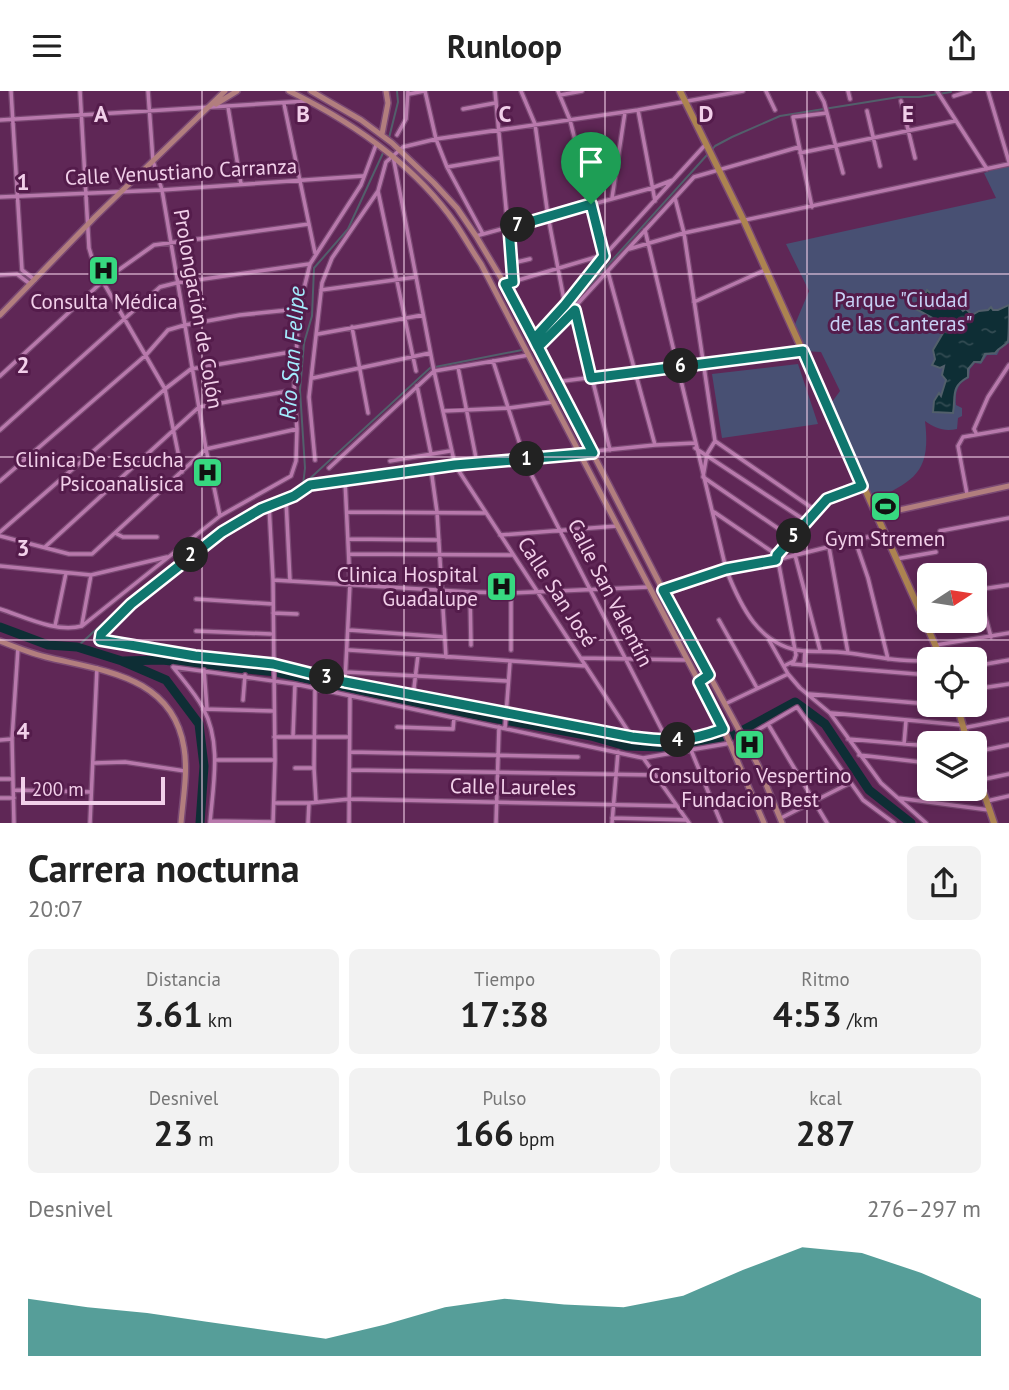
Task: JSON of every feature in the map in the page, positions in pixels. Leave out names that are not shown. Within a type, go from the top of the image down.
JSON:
[{"type":"main road","points":[[0,315],[225,91]]},
{"type":"main road","points":[[210,107],[237,91]]},
{"type":"main road","points":[[289,91],[379,144],[454,221],[481,264],[724,730],[764,823]]},
{"type":"main road","points":[[311,91],[384,136],[457,208],[479,235],[663,590],[758,765],[782,820]]},
{"type":"main road","points":[[384,136],[388,103],[386,91]]},
{"type":"main road","points":[[680,91],[744,221],[936,645]]},
{"type":"main road","points":[[876,515],[1009,487]]},
{"type":"main road","points":[[0,642],[43,656],[97,668],[142,684],[162,701],[181,735],[185,771],[181,823]]},
{"type":"main road","points":[[699,682],[709,675]]},
{"type":"main road","points":[[960,717],[963,731]]},
{"type":"main road","points":[[987,801],[993,823]]},
{"type":"street","points":[[11,91],[22,270],[32,282]]},
{"type":"street","points":[[80,91],[89,248],[95,268],[165,389],[182,472]]},
{"type":"street","name":"Prolongación de Colón","points":[[148,91],[153,161],[162,190],[191,369],[220,516]]},
{"type":"street","points":[[397,135],[405,119],[408,93],[425,91],[436,139],[479,235],[652,188],[674,179]]},
{"type":"street","points":[[495,91],[513,282]]},
{"type":"street","points":[[521,91],[535,124],[548,216],[565,305]]},
{"type":"street","points":[[582,91],[559,93],[570,120],[604,255]]},
{"type":"street","points":[[315,460],[309,397],[324,272],[378,191],[390,154],[436,139],[687,103],[743,91]]},
{"type":"street","points":[[766,91],[775,110]]},
{"type":"street","points":[[818,91],[825,104],[843,173]]},
{"type":"street","points":[[848,91],[850,99]]},
{"type":"street","points":[[954,96],[970,91]]},
{"type":"street","points":[[629,249],[684,233],[1009,163],[988,91]]},
{"type":"street","points":[[938,94],[987,169]]},
{"type":"street","points":[[0,120],[309,101]]},
{"type":"street","points":[[901,101],[915,157]]},
{"type":"street","points":[[463,109],[495,103]]},
{"type":"street","points":[[284,104],[315,253]]},
{"type":"street","points":[[228,107],[241,185]]},
{"type":"street","points":[[638,110],[655,202]]},
{"type":"street","points":[[867,111],[880,166]]},
{"type":"street","points":[[612,198],[625,112]]},
{"type":"street","points":[[812,207],[793,117],[827,112]]},
{"type":"street","points":[[800,153],[955,121]]},
{"type":"street","points":[[0,609],[55,627],[69,629],[82,626],[220,516],[291,477],[296,461],[294,390],[299,309],[310,264],[361,185],[379,144]]},
{"type":"street","points":[[536,343],[575,310],[694,177],[799,147]]},
{"type":"street","points":[[536,343],[604,255],[674,179],[709,149]]},
{"type":"street","name":"Calle San José","points":[[390,154],[455,465],[632,737]]},
{"type":"street","points":[[447,167],[501,158]]},
{"type":"street","name":"Calle Venustiano Carranza","points":[[0,197],[162,190],[363,176]]},
{"type":"street","points":[[378,191],[416,371]]},
{"type":"street","points":[[675,198],[684,233],[715,441],[707,454],[703,477]]},
{"type":"street","points":[[0,376],[103,281],[154,245],[309,224]]},
{"type":"street","points":[[645,230],[726,569],[741,607],[768,639],[788,674],[800,688],[830,712],[881,783],[926,823]]},
{"type":"street","points":[[505,284],[604,255]]},
{"type":"street","points":[[513,263],[530,259]]},
{"type":"street","points":[[0,430],[160,287],[310,264]]},
{"type":"street","points":[[694,302],[765,270]]},
{"type":"street","points":[[608,272],[654,445]]},
{"type":"street","points":[[0,275],[17,274],[32,282]]},
{"type":"street","points":[[321,291],[416,277]]},
{"type":"street","points":[[0,481],[146,355],[168,330],[240,315],[299,309]]},
{"type":"street","points":[[575,310],[610,450]]},
{"type":"street","points":[[318,334],[423,315]]},
{"type":"street","points":[[352,327],[368,413]]},
{"type":"street","points":[[0,534],[191,369],[297,351]]},
{"type":"street","points":[[329,468],[433,368],[493,361],[527,351]]},
{"type":"street","points":[[555,382],[803,351]]},
{"type":"street","points":[[312,379],[430,353]]},
{"type":"street","name":"Calle San Valentín","points":[[493,361],[524,459],[667,741]]},
{"type":"street","points":[[976,433],[974,429],[988,397],[1009,365]]},
{"type":"street","points":[[458,367],[477,463]]},
{"type":"street","points":[[417,386],[431,454]]},
{"type":"street","points":[[45,547],[199,407],[294,390]]},
{"type":"street","points":[[443,411],[509,408],[553,402]]},
{"type":"street","points":[[0,534],[69,554],[92,554],[117,534],[206,449],[297,429]]},
{"type":"street","points":[[968,496],[958,446],[963,437],[1009,429]]},
{"type":"street","points":[[715,441],[816,510]]},
{"type":"street","points":[[724,730],[694,739],[667,741],[632,737],[507,716],[273,666],[144,649],[104,642],[99,638],[131,604],[242,519],[314,484],[455,465],[654,445],[695,446],[806,521]]},
{"type":"street","points":[[390,461],[451,451]]},
{"type":"street","points":[[430,468],[437,512],[446,657]]},
{"type":"street","points":[[703,477],[792,538]]},
{"type":"street","points":[[345,480],[350,584],[349,650],[345,682]]},
{"type":"street","points":[[777,557],[816,510],[835,495],[862,486]]},
{"type":"street","points":[[286,499],[290,580]]},
{"type":"street","points":[[204,670],[205,709],[213,735],[216,760],[210,822],[273,823],[273,580],[269,505]]},
{"type":"street","points":[[712,510],[777,557],[796,649],[795,658],[784,666]]},
{"type":"street","points":[[347,512],[486,513]]},
{"type":"street","points":[[940,531],[1009,518]]},
{"type":"street","points":[[500,535],[618,526]]},
{"type":"street","points":[[663,590],[726,569],[884,533]]},
{"type":"street","points":[[117,534],[123,537],[158,537]]},
{"type":"street","points":[[348,539],[439,540]]},
{"type":"street","points":[[855,540],[868,578],[888,659]]},
{"type":"street","points":[[829,547],[848,653]]},
{"type":"street","points":[[896,559],[936,552]]},
{"type":"street","points":[[349,554],[513,555]]},
{"type":"street","points":[[795,555],[820,650]]},
{"type":"street","points":[[0,566],[91,575],[167,557]]},
{"type":"street","points":[[55,627],[66,573]]},
{"type":"street","points":[[82,626],[91,575]]},
{"type":"street","points":[[273,580],[511,593],[649,587]]},
{"type":"street","points":[[987,588],[1009,585]]},
{"type":"street","points":[[470,592],[471,645]]},
{"type":"street","points":[[511,593],[511,650]]},
{"type":"street","points":[[196,599],[273,604]]},
{"type":"street","points":[[273,613],[297,614]]},
{"type":"street","points":[[719,620],[757,688]]},
{"type":"street","points":[[987,624],[991,637]]},
{"type":"street","points":[[349,629],[444,637]]},
{"type":"street","points":[[197,631],[272,634]]},
{"type":"street","points":[[936,645],[1009,633]]},
{"type":"street","points":[[768,639],[805,651],[820,650],[917,662]]},
{"type":"street","points":[[14,823],[12,739],[18,648]]},
{"type":"street","points":[[349,650],[586,666]]},
{"type":"street","points":[[804,665],[805,651]]},
{"type":"street","points":[[413,696],[418,655]]},
{"type":"street","points":[[581,658],[687,660]]},
{"type":"street","points":[[987,664],[1009,660]]},
{"type":"street","points":[[505,726],[510,662]]},
{"type":"street","points":[[790,663],[917,674]]},
{"type":"street","points":[[205,709],[173,667],[273,679],[454,718],[505,726],[643,758],[730,742]]},
{"type":"street","points":[[90,823],[97,668]]},
{"type":"street","points":[[346,672],[507,681]]},
{"type":"street","points":[[725,704],[788,674]]},
{"type":"street","points":[[243,699],[244,675]]},
{"type":"street","points":[[293,736],[295,684]]},
{"type":"street","points":[[987,687],[1009,684]]},
{"type":"street","points":[[315,689],[316,802]]},
{"type":"street","points":[[809,694],[917,703]]},
{"type":"street","points":[[349,823],[351,697]]},
{"type":"street","points":[[743,737],[797,707],[863,800],[894,823]]},
{"type":"street","points":[[205,709],[273,711]]},
{"type":"street","points":[[830,712],[962,727],[1009,719]]},
{"type":"street","points":[[397,727],[453,729],[454,718]]},
{"type":"street","points":[[904,744],[906,720]]},
{"type":"street","points":[[768,724],[827,823]]},
{"type":"street","points":[[496,823],[499,727]]},
{"type":"street","points":[[274,737],[349,737]]},
{"type":"street","points":[[0,740],[12,739]]},
{"type":"street","points":[[848,739],[917,745]]},
{"type":"street","points":[[987,750],[1009,745]]},
{"type":"street","points":[[691,750],[721,823]]},
{"type":"street","points":[[618,751],[612,821],[688,821]]},
{"type":"street","points":[[350,752],[578,757]]},
{"type":"street","points":[[859,755],[917,762]]},
{"type":"street","points":[[643,758],[688,821]]},
{"type":"street","points":[[216,760],[275,760]]},
{"type":"street","points":[[93,763],[125,762],[185,771]]},
{"type":"street","points":[[295,768],[314,768]]},
{"type":"street","points":[[350,770],[654,775]]},
{"type":"street","points":[[987,778],[1009,774]]},
{"type":"street","points":[[0,779],[13,779]]},
{"type":"street","points":[[782,820],[850,783]]},
{"type":"street","points":[[14,790],[92,792]]},
{"type":"street","points":[[987,801],[1009,796]]},
{"type":"street","points":[[0,798],[14,798]]},
{"type":"street","points":[[897,798],[989,810]]},
{"type":"street","name":"Calle Laureles","points":[[274,803],[350,799],[676,806]]},
{"type":"street","points":[[308,823],[309,803]]},
{"type":"green space","name":"Parque \"Ciudad de las Canteras\"","points":[[1009,164],[1009,343],[1000,349],[997,355],[987,355],[981,364],[975,363],[970,369],[969,378],[959,385],[956,405],[962,408],[962,416],[958,418],[957,429],[940,429],[925,421],[923,463],[901,486],[874,500],[832,402],[840,391],[821,352],[803,351],[793,329],[809,291],[786,244],[996,198],[984,173]]},
{"type":"green space","points":[[798,364],[818,424],[722,438],[712,374]]},
{"type":"water","points":[[927,290],[947,308],[952,304],[958,305],[972,315],[991,307],[998,310],[1009,305],[1008,341],[995,353],[985,354],[981,362],[974,362],[968,369],[968,377],[956,388],[953,413],[933,412],[934,401],[939,393],[941,396],[946,380],[942,375],[944,366],[940,368],[932,365],[935,359],[933,350],[946,328],[947,320],[936,320],[914,308]]},
{"type":"waterway","name":"Río San Felipe","points":[[389,138],[398,102],[397,91]]},
{"type":"waterway","points":[[711,151],[732,137],[780,116],[899,97],[951,92]]},
{"type":"waterway","name":"Río San Felipe","points":[[77,647],[194,547],[244,513],[287,495],[303,485],[305,468],[300,390],[304,343],[312,316],[314,268],[348,229],[383,153]]},
{"type":"waterway","points":[[532,344],[541,339],[707,155]]},
{"type":"waterway","points":[[305,483],[430,368],[522,350]]},
{"type":"waterway","points":[[0,627],[48,645],[77,647],[122,661],[166,680],[199,724],[204,766],[200,823]]},
{"type":"waterway","points":[[122,661],[162,660],[276,672],[460,712],[591,736],[626,746],[662,747],[721,741],[731,736]]},
{"type":"waterway","points":[[736,734],[795,702],[825,724],[869,790],[911,823]]},
{"type":"place","name":"Consulta Médica","points":[[104,270]]},
{"type":"place","name":"Clinica De Escucha Psicoanalisica","points":[[207,472]]},
{"type":"place","name":"Gym Stremen","points":[[885,507]]},
{"type":"place","name":"Clinica Hospital Guadalupe","points":[[501,587]]},
{"type":"place","name":"Consultorio Vespertino Fundacion Best","points":[[750,744]]},
{"type":"route","points":[[591,204],[509,228],[513,282],[505,284],[513,298],[534,340],[538,347],[575,310],[591,378],[803,351],[862,486],[827,499],[777,555],[776,560],[726,569],[663,590],[709,675],[699,682],[723,729],[694,739],[667,741],[632,737],[345,682],[273,664],[195,656],[100,640],[101,634],[131,604],[222,532],[261,509],[294,496],[310,485],[455,465],[593,453],[555,382],[534,339],[604,256],[591,204]]}]
